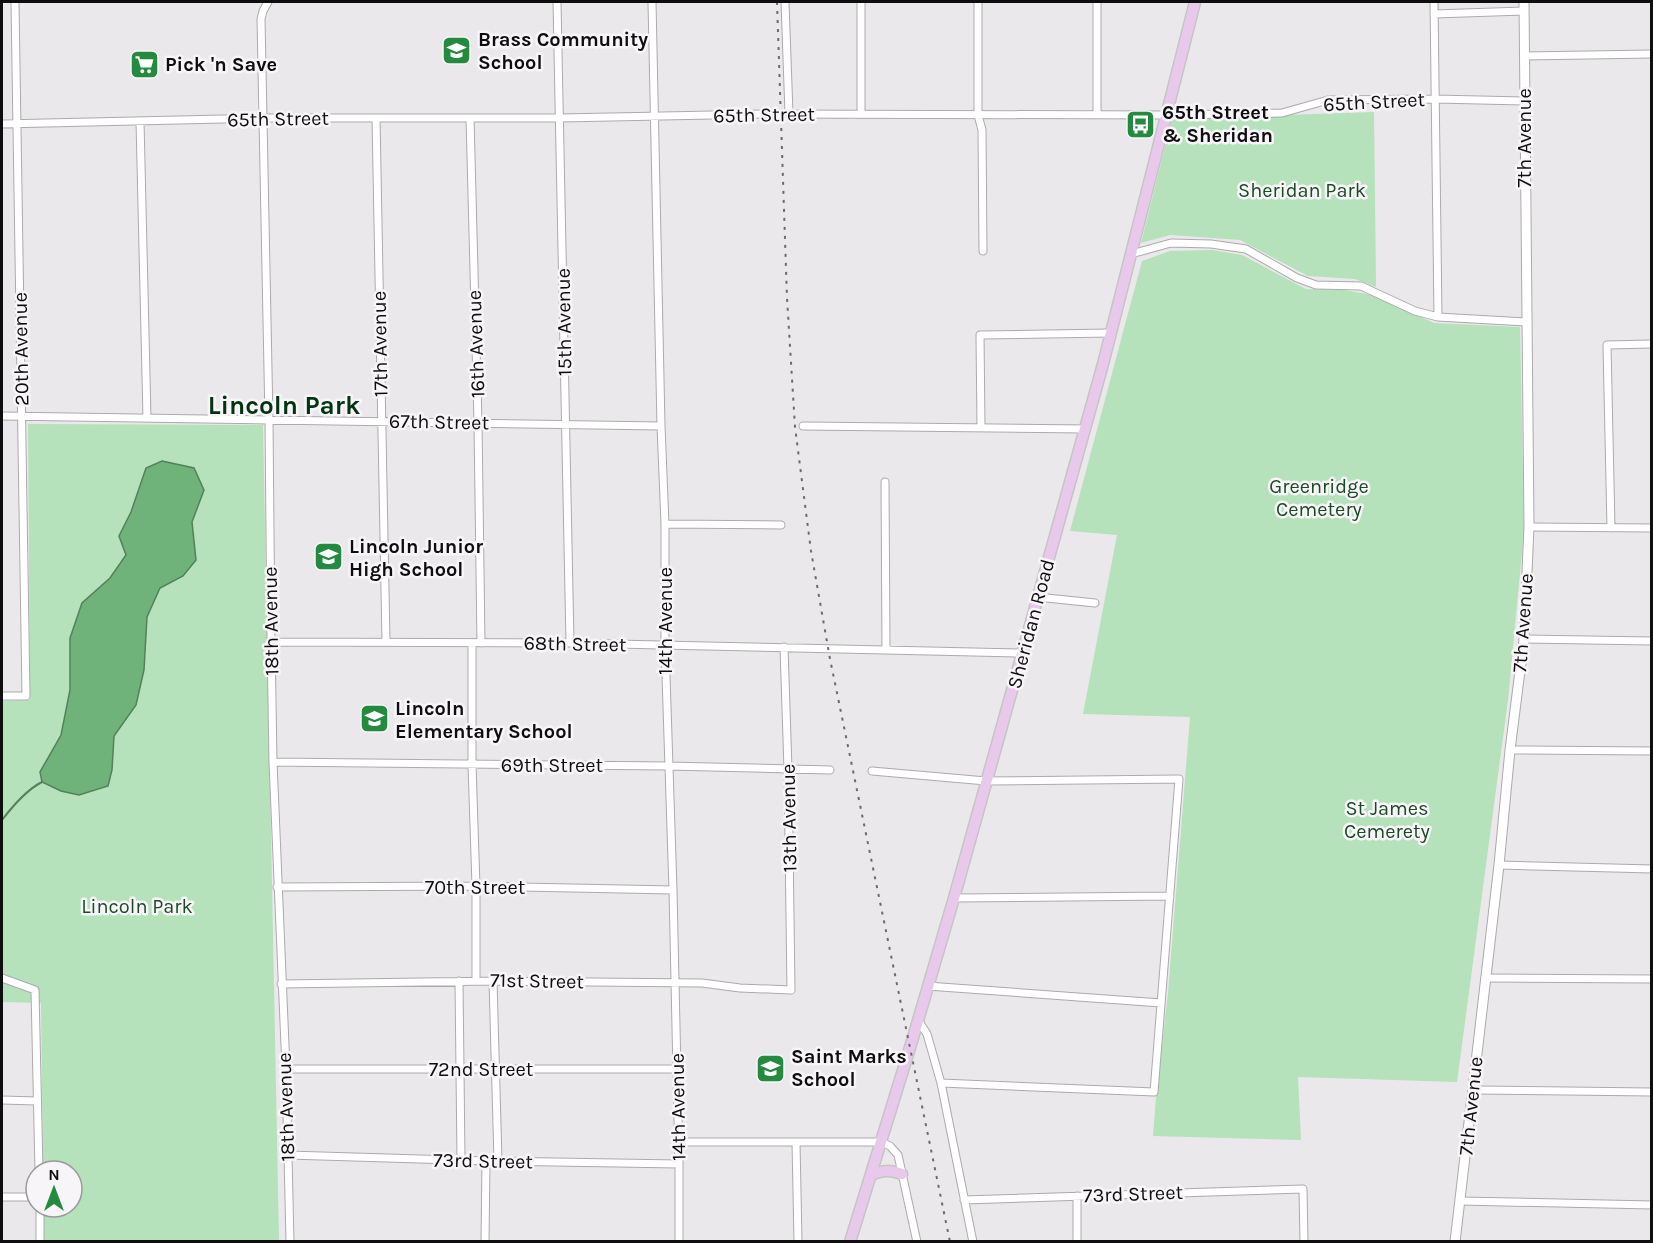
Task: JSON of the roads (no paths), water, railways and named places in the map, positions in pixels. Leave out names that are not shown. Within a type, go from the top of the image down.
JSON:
[{"type":"main road","name":"Sheridan Road","points":[[850,1242],[954,898],[1086,429],[1195,2]]},
{"type":"main road","points":[[871,1175],[882,1170],[902,1174]]},
{"type":"street","name":"20th Avenue","points":[[2,696],[26,696],[15,2]]},
{"type":"street","name":"18th Avenue","points":[[268,2],[261,19],[273,762],[286,1069],[290,1242]]},
{"type":"street","name":"15th Avenue","points":[[557,2],[570,643]]},
{"type":"street","name":"14th Avenue","points":[[652,2],[679,1242]]},
{"type":"street","points":[[785,2],[789,114]]},
{"type":"street","points":[[861,2],[861,114]]},
{"type":"street","points":[[978,2],[978,115],[982,130],[983,250]]},
{"type":"street","points":[[1097,2],[1097,115]]},
{"type":"street","points":[[1434,2],[1438,317]]},
{"type":"street","points":[[1434,14],[1524,6]]},
{"type":"street","name":"7th Avenue","points":[[1455,1242],[1524,639],[1529,527],[1524,6]]},
{"type":"street","points":[[1524,56],[1652,54]]},
{"type":"street","name":"65th Street","points":[[2,124],[264,118],[560,118],[789,114],[1167,115],[1282,113],[1328,100],[1524,101]]},
{"type":"street","name":"17th Avenue","points":[[376,118],[387,642]]},
{"type":"street","name":"16th Avenue","points":[[470,118],[481,643]]},
{"type":"street","points":[[140,121],[147,418]]},
{"type":"street","points":[[1131,254],[1171,243],[1211,244],[1246,249],[1297,278],[1316,285],[1361,286],[1416,311],[1438,317],[1526,322]]},
{"type":"street","points":[[981,427],[980,335],[1112,333]]},
{"type":"street","points":[[1611,528],[1607,345],[1652,344]]},
{"type":"street","name":"67th Street","points":[[2,416],[661,426]]},
{"type":"street","points":[[803,426],[1086,429]]},
{"type":"street","points":[[885,482],[886,649]]},
{"type":"street","points":[[665,524],[781,525]]},
{"type":"street","points":[[1529,527],[1652,528]]},
{"type":"street","points":[[1037,597],[1095,603]]},
{"type":"street","points":[[1524,639],[1652,640]]},
{"type":"street","name":"68th Street","points":[[271,642],[570,643],[1023,653]]},
{"type":"street","points":[[472,643],[476,981]]},
{"type":"street","name":"13th Avenue","points":[[784,647],[791,990]]},
{"type":"street","points":[[1510,750],[1652,751]]},
{"type":"street","name":"69th Street","points":[[273,762],[830,770]]},
{"type":"street","points":[[872,771],[987,781],[1179,779],[1154,1092],[940,1083]]},
{"type":"street","points":[[1499,865],[1652,869]]},
{"type":"street","name":"70th Street","points":[[277,887],[476,886],[673,890]]},
{"type":"street","points":[[954,898],[1170,896]]},
{"type":"street","points":[[2,978],[35,990],[39,1159]]},
{"type":"street","points":[[1485,978],[1652,979]]},
{"type":"street","points":[[459,981],[461,1160]]},
{"type":"street","name":"71st Street","points":[[281,984],[459,981],[702,983],[740,988],[791,990]]},
{"type":"street","points":[[493,981],[498,1161]]},
{"type":"street","points":[[927,986],[1161,1003]]},
{"type":"street","points":[[918,1020],[927,1034],[940,1083],[973,1242]]},
{"type":"street","name":"72nd Street","points":[[286,1069],[677,1069]]},
{"type":"street","points":[[1473,1090],[1652,1092]]},
{"type":"street","points":[[2,1100],[37,1101]]},
{"type":"street","points":[[678,1142],[881,1142],[890,1146],[898,1155],[917,1242]]},
{"type":"street","points":[[796,1142],[798,1242]]},
{"type":"street","name":"73rd Street","points":[[288,1155],[679,1164]]},
{"type":"street","points":[[485,1242],[486,1161]]},
{"type":"street","name":"73rd Street","points":[[964,1200],[1303,1189],[1304,1242]]},
{"type":"street","points":[[1077,1196],[1077,1242]]},
{"type":"street","points":[[2,1197],[24,1197]]},
{"type":"street","points":[[1460,1201],[1652,1205]]},
{"type":"street","points":[[40,1219],[40,1242]]},
{"type":"waterway","points":[[2,820],[25,794],[42,782]]},
{"type":"railway","points":[[777,2],[787,298],[795,427],[811,551],[830,659],[950,1242]]},
{"type":"place","name":"Brass Community School","points":[[457,50]]},
{"type":"place","name":"Pick 'n Save","points":[[144,64]]},
{"type":"place","name":"65th Street & Sheridan","points":[[1141,124]]},
{"type":"place","name":"Lincoln Junior High School","points":[[328,557]]},
{"type":"place","name":"Lincoln Elementary School","points":[[374,719]]},
{"type":"place","name":"Saint Marks School","points":[[770,1068]]},
{"type":"district","name":"Lincoln Park","points":[[284,405]]},
{"type":"park label","name":"Sheridan Park","points":[[1302,190]]},
{"type":"park label","name":"Greenridge Cemetery","points":[[1319,498]]},
{"type":"park label","name":"St James Cemerety","points":[[1387,820]]}]
